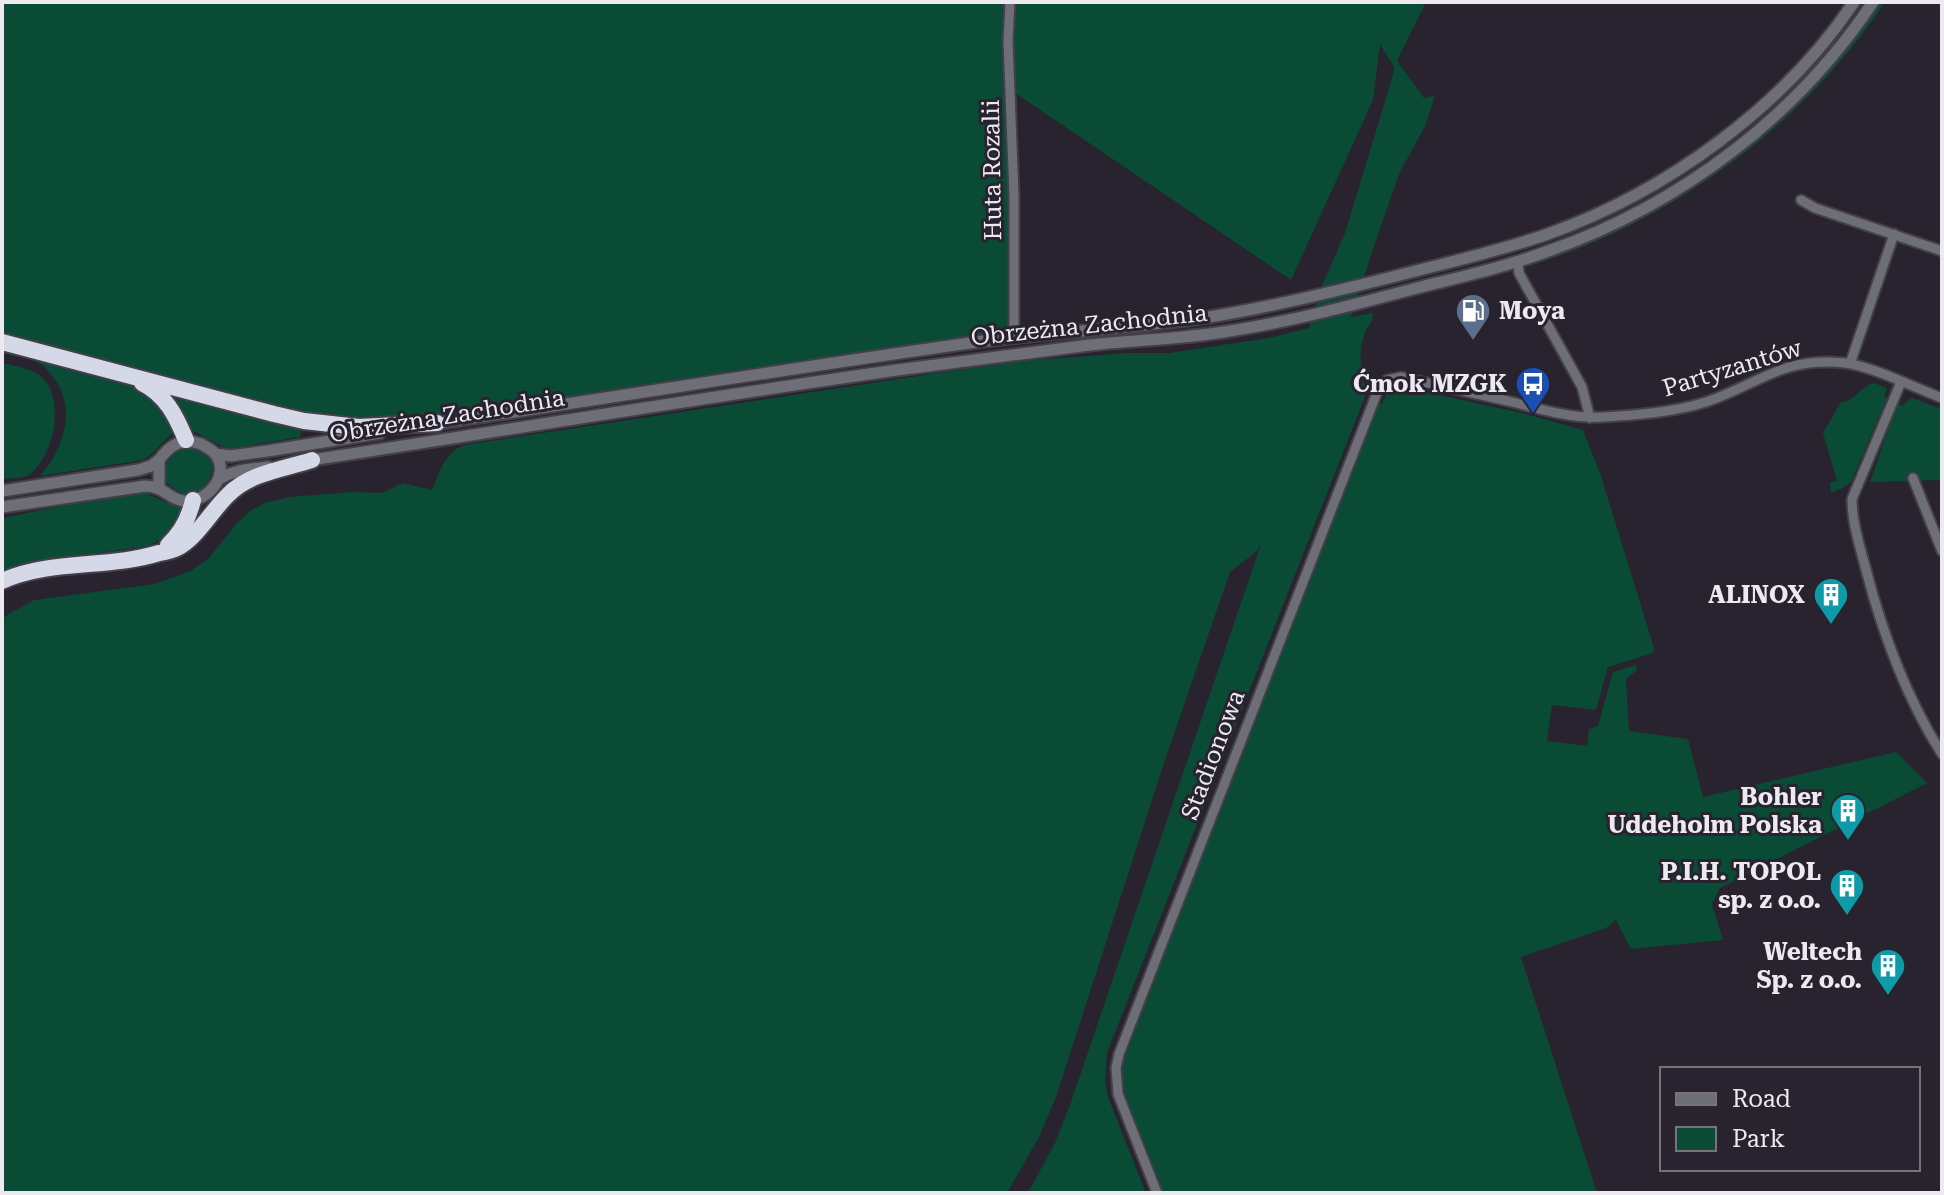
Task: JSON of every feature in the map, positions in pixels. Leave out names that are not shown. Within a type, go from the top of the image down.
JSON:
[{"type":"highway","points":[[2,342],[304,421],[359,427],[437,423]]},
{"type":"highway","points":[[112,371],[160,395],[177,419],[186,440]]},
{"type":"highway","points":[[2,581],[46,569],[134,560],[178,548],[240,485],[252,478],[312,460]]},
{"type":"highway","points":[[158,554],[181,532],[193,500]]},
{"type":"street","name":"Huta Rozalii","points":[[1010,2],[1008,41],[1014,196],[1014,338]]},
{"type":"street","name":"Obrzeżna Zachodnia","points":[[216,454],[230,456],[267,451],[714,380],[1014,338],[1221,315],[1372,282],[1546,235],[1642,192],[1708,150],[1776,93],[1824,41],[1854,2]]},
{"type":"street","name":"Obrzeżna Zachodnia","points":[[219,479],[238,472],[731,393],[1092,345],[1224,332],[1369,301],[1518,262],[1583,238],[1627,217],[1730,154],[1776,114],[1836,53],[1873,2]]},
{"type":"street","points":[[1801,200],[1815,208],[1942,251]]},
{"type":"street","points":[[1850,364],[1894,234]]},
{"type":"street","points":[[1518,262],[1519,273],[1582,387],[1590,418]]},
{"type":"street","name":"Partyzantów","points":[[1431,384],[1590,418],[1697,404],[1789,366],[1814,362],[1850,364],[1942,398]]},
{"type":"street","name":"Stadionowa","points":[[1157,1193],[1118,1094],[1116,1068],[1119,1054],[1380,385],[1401,377],[1431,384]]},
{"type":"street","points":[[1901,382],[1852,499],[1852,516],[1892,655],[1904,685],[1942,754]]},
{"type":"street","points":[[2,491],[138,470],[151,466],[173,444],[186,440],[208,448],[216,454],[219,463],[219,479],[207,495],[193,500],[183,502],[159,487],[150,486],[2,507]]},
{"type":"street","points":[[159,460],[159,487]]},
{"type":"street","points":[[1913,478],[1942,551]]},
{"type":"green space","points":[[2,2],[1426,2],[1397,61],[1424,98],[1435,96],[1425,126],[1399,174],[1351,317],[1373,313],[1363,338],[1361,354],[1366,394],[1107,1053],[1105,1081],[1108,1097],[1146,1193],[1028,1193],[1055,1143],[1071,1102],[1261,544],[1256,552],[1230,572],[1164,763],[1056,1097],[1039,1137],[1007,1193],[2,1193],[2,618],[34,600],[155,584],[192,570],[209,558],[250,511],[265,503],[290,497],[382,493],[403,483],[432,490],[447,458],[464,445],[944,372],[1032,360],[1169,353],[1269,338],[1309,328],[1321,288],[1345,233],[1393,75],[1394,67],[1380,44],[1373,100],[1291,280],[1008,88],[1009,333],[750,368],[508,406],[395,418],[324,418],[281,410],[2,334]]},
{"type":"green space","points":[[1881,2],[1885,2],[1852,48],[1814,90],[1773,129],[1728,165],[1630,225],[1526,267],[1634,220],[1727,161],[1809,89]]},
{"type":"green space","points":[[2,350],[122,382],[146,392],[156,399],[177,431],[142,460],[40,476],[61,441],[65,402],[61,389],[43,366],[2,353]]},
{"type":"green space","points":[[2,363],[39,375],[50,388],[54,401],[50,444],[36,468],[21,478],[2,479]]},
{"type":"green space","points":[[1874,383],[1887,388],[1884,397],[1887,398],[1851,482],[1831,492],[1830,482],[1837,481],[1823,433],[1841,402]]},
{"type":"green space","points":[[155,384],[297,427],[301,431],[300,437],[227,449],[192,430]]},
{"type":"green space","points":[[1398,386],[1522,413],[1583,430],[1601,476],[1654,648],[1653,653],[1608,667],[1596,710],[1552,705],[1547,741],[1587,746],[1589,729],[1598,726],[1613,672],[1636,665],[1637,670],[1626,679],[1629,731],[1688,739],[1703,797],[1896,752],[1927,783],[1720,888],[1712,904],[1723,940],[1631,949],[1616,920],[1606,928],[1521,957],[1597,1193],[1162,1193],[1126,1103],[1122,1078],[1124,1054],[1377,403],[1382,404],[1389,389]]},
{"type":"green space","points":[[1912,398],[1942,409],[1942,480],[1870,482],[1897,404],[1903,406]]},
{"type":"green space","points":[[188,448],[200,451],[213,461],[213,468],[205,486],[187,494],[163,480],[169,460],[177,452]]},
{"type":"green space","points":[[145,493],[182,509],[174,527],[154,543],[23,564],[2,574],[2,518]]},
{"type":"place","name":"Moya","points":[[1473,342]]},
{"type":"place","name":"Ćmok MZGK","points":[[1533,415]]},
{"type":"place","name":"ALINOX","points":[[1831,626]]},
{"type":"place","name":"Bohler Uddeholm Polska","points":[[1848,842]]},
{"type":"place","name":"P.I.H. TOPOL sp. z o.o.","points":[[1847,917]]},
{"type":"place","name":"Weltech Sp. z o.o.","points":[[1888,997]]}]
